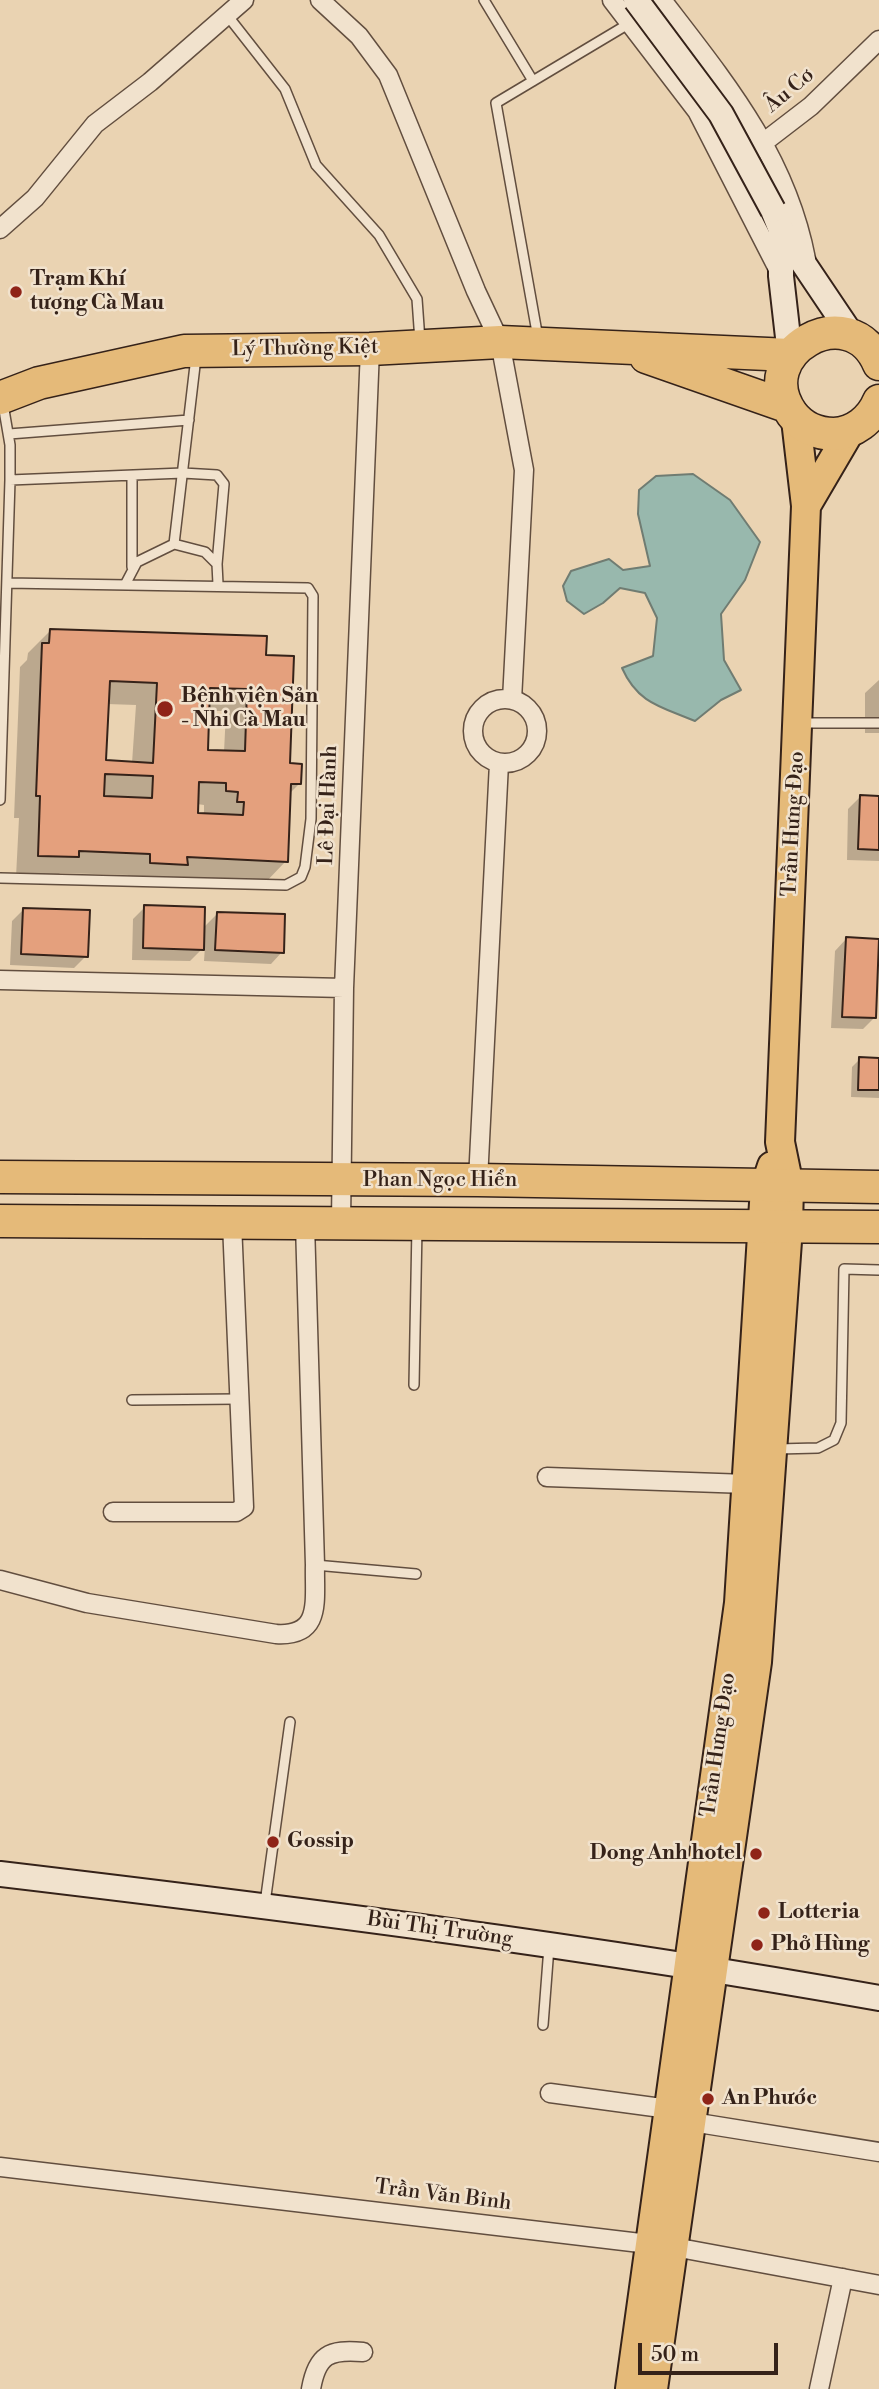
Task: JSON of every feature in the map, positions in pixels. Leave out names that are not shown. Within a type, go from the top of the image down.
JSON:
[{"type":"highway","points":[[791,413],[781,389],[782,371],[790,355],[814,336],[840,333],[872,347]]},
{"type":"highway","name":"Lý Thường Kiệt","points":[[1,396],[39,383],[197,351],[370,349],[500,342],[615,345],[790,355]]},
{"type":"highway","name":"Lý Thường Kiệt","points":[[615,345],[791,413],[822,433],[850,431]]},
{"type":"highway","points":[[850,431],[863,424],[878,407]]},
{"type":"highway","name":"Phan Ngọc Hiển","points":[[0,1177],[478,1180],[879,1187]]},
{"type":"highway","name":"Phan Ngọc Hiển","points":[[0,1222],[879,1227]]},
{"type":"main road","name":"Trần Hưng Đạo","points":[[752,1576],[772,1449],[777,1187],[799,723],[806,506],[791,413]]},
{"type":"main road","name":"Trần Hưng Đạo","points":[[806,506],[850,431]]},
{"type":"main road","name":"Trần Hưng Đạo","points":[[653,2389],[663,2245],[699,1966],[757,1662],[747,1484],[776,1227]]},
{"type":"main road","name":"Trần Hưng Đạo","points":[[630,2389],[663,2245]]},
{"type":"street","points":[[0,229],[35,198],[95,124],[150,82],[244,0]]},
{"type":"street","points":[[320,0],[359,36],[388,75],[476,292],[500,342],[523,470],[512,700]]},
{"type":"street","points":[[612,0],[633,11],[721,114],[777,220],[807,266],[872,347]]},
{"type":"street","points":[[670,2],[765,141],[792,209],[807,266]]},
{"type":"street","points":[[633,11],[697,111],[781,276]]},
{"type":"street","name":"Âu Cơ","points":[[728,171],[811,106],[879,40]]},
{"type":"street","points":[[777,220],[790,355]]},
{"type":"street","name":"Lê Đại Hành","points":[[341,1222],[344,988],[370,349]]},
{"type":"street","points":[[512,700],[531,711],[536,721],[536,743],[520,760],[499,763],[480,752],[473,729],[475,718],[484,707],[494,701],[512,700]]},
{"type":"street","points":[[478,1180],[499,763]]},
{"type":"street","points":[[0,981],[344,988]]},
{"type":"street","points":[[113,1512],[236,1512],[244,1507],[232,1223]]},
{"type":"street","points":[[0,1580],[87,1603],[294,1635],[306,1628],[311,1621],[315,1565],[306,1224]]},
{"type":"street","points":[[547,1477],[747,1484]]},
{"type":"street","name":"Bùi Thị Trường","points":[[0,1874],[265,1905],[699,1966],[879,1998]]},
{"type":"street","points":[[550,2093],[879,2152]]},
{"type":"street","name":"Trần Văn Bỉnh","points":[[0,2166],[663,2245],[879,2285]]},
{"type":"street","points":[[818,2389],[843,2278]]},
{"type":"street","points":[[311,2389],[315,2367],[319,2362],[343,2350],[363,2352]]},
{"type":"lane","points":[[484,0],[533,81]]},
{"type":"lane","points":[[539,344],[496,103],[533,81],[633,11]]},
{"type":"lane","points":[[227,15],[285,89],[316,165],[379,234],[417,299],[420,346]]},
{"type":"lane","points":[[174,544],[197,351]]},
{"type":"lane","points":[[0,800],[3,641],[7,583],[4,571],[10,480],[9,434],[1,396]]},
{"type":"lane","points":[[9,434],[189,420]]},
{"type":"lane","points":[[10,480],[183,473],[217,475],[224,484],[217,564],[218,584]]},
{"type":"lane","points":[[126,583],[132,567],[132,477]]},
{"type":"lane","points":[[132,567],[149,554],[174,544],[205,552],[217,564]]},
{"type":"lane","points":[[0,878],[286,885],[301,877],[311,820],[313,596],[303,585],[7,583]]},
{"type":"lane","points":[[799,723],[879,723]]},
{"type":"lane","points":[[414,1385],[417,1226]]},
{"type":"lane","points":[[772,1449],[818,1448],[834,1440],[841,1423],[844,1269],[879,1269]]},
{"type":"lane","points":[[132,1400],[238,1399]]},
{"type":"lane","points":[[315,1565],[416,1574]]},
{"type":"lane","points":[[265,1905],[289,1722]]},
{"type":"lane","points":[[543,2025],[549,1945]]},
{"type":"water","points":[[693,474],[730,500],[760,542],[745,580],[721,614],[724,660],[741,690],[721,700],[695,721],[643,697],[628,680],[622,668],[653,656],[657,618],[645,593],[620,588],[603,603],[584,614],[567,601],[563,586],[571,571],[609,559],[623,570],[650,566],[638,514],[639,490],[656,476]]},
{"type":"building","points":[[50,629],[267,636],[266,655],[294,656],[290,763],[302,764],[301,784],[291,784],[288,862],[187,857],[188,865],[150,863],[150,854],[79,851],[79,857],[38,856],[40,796],[36,796],[42,643],[49,643]],"holes":[[[110,681],[157,683],[153,763],[106,760]],[[210,688],[247,689],[245,751],[208,750]],[[105,774],[153,776],[152,798],[104,796]],[[199,782],[226,783],[226,791],[238,792],[237,802],[244,802],[243,815],[198,813]]]},
{"type":"building","points":[[860,795],[879,796],[879,850],[858,849]]},
{"type":"building","points":[[144,905],[205,907],[204,950],[143,948]]},
{"type":"building","points":[[23,908],[90,910],[88,957],[21,954]]},
{"type":"building","points":[[217,912],[285,914],[284,953],[215,950]]},
{"type":"building","points":[[846,937],[879,939],[876,1018],[842,1017]]},
{"type":"building","points":[[859,1057],[879,1058],[879,1090],[858,1090]]},
{"type":"place","name":"Trạm Khí tượng Cà Mau","points":[[16,292]]},
{"type":"place","name":"Bệnh viện Sản - Nhi Cà Mau","points":[[165,709]]},
{"type":"place","name":"Gossip","points":[[273,1842]]},
{"type":"place","name":"Dong Anh hotel","points":[[756,1854]]},
{"type":"place","name":"Lotteria","points":[[764,1913]]},
{"type":"place","name":"Phở Hùng","points":[[757,1945]]},
{"type":"place","name":"An Phước","points":[[708,2099]]}]
